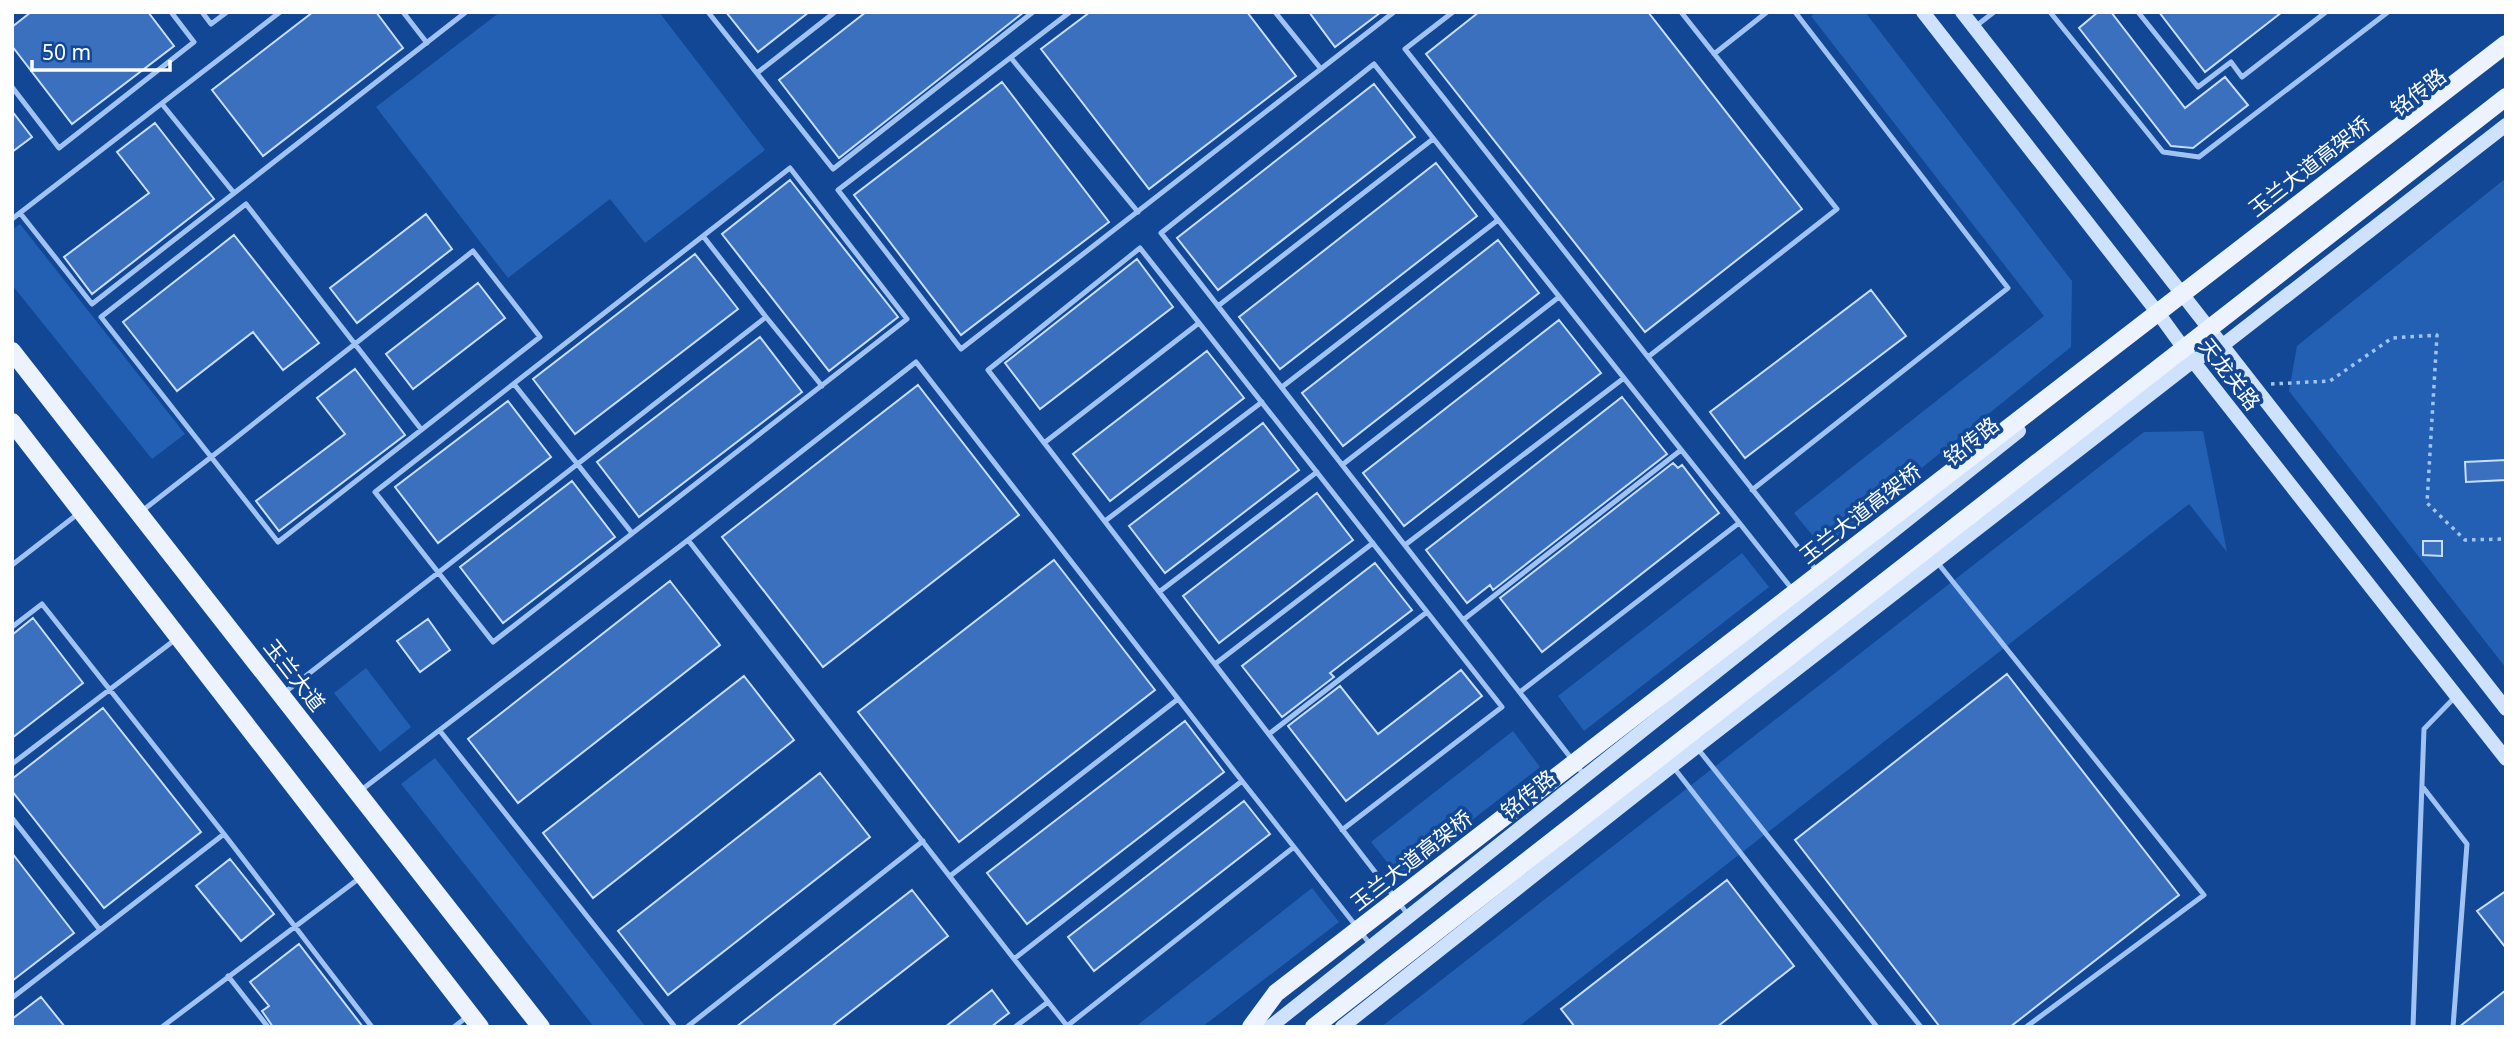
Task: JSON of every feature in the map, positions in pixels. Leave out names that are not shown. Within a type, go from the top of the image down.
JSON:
[{"type":"main road","name":"天龙关路","points":[[1923,12],[2506,759]]},
{"type":"main road","name":"天龙关路","points":[[1962,12],[2506,709]]},
{"type":"main road","name":"玉兰大道高架桥","points":[[1251,1027],[1276,993],[2506,44]]},
{"type":"main road","name":"铭传路","points":[[1270,1027],[2161,317],[2183,296],[2506,51]]},
{"type":"main road","points":[[1314,1027],[2506,97]]},
{"type":"main road","points":[[1342,1027],[1359,1022],[1696,747],[2193,361],[2223,345],[2506,125]]},
{"type":"main road","name":"玉兰大道","points":[[12,351],[541,1027]]},
{"type":"main road","points":[[12,422],[475,1020]]},
{"type":"lane","points":[[12,87],[59,148],[194,42],[171,12]]},
{"type":"lane","points":[[202,12],[211,24],[227,12]]},
{"type":"lane","points":[[12,219],[281,12]]},
{"type":"lane","points":[[403,12],[427,43]]},
{"type":"lane","points":[[20,213],[92,304],[466,12]]},
{"type":"lane","points":[[708,12],[833,169],[1034,12]]},
{"type":"lane","points":[[757,73],[835,12]]},
{"type":"lane","points":[[1070,12],[838,190],[961,349],[1394,12]]},
{"type":"lane","points":[[1275,12],[1321,69]]},
{"type":"lane","points":[[1453,12],[1405,49],[1826,584]]},
{"type":"lane","points":[[1648,358],[1837,209],[1681,12]]},
{"type":"lane","points":[[1714,54],[1767,12]]},
{"type":"lane","points":[[1752,490],[2008,288],[1795,12]]},
{"type":"lane","points":[[1974,28],[1994,12]]},
{"type":"lane","points":[[2050,12],[2163,152],[2199,157],[2388,12]]},
{"type":"lane","points":[[2138,12],[2198,87],[2231,62],[2242,77],[2326,12]]},
{"type":"lane","points":[[1011,58],[1138,212]]},
{"type":"lane","points":[[1585,776],[1161,233],[1374,64],[1802,603]]},
{"type":"lane","points":[[162,104],[234,193]]},
{"type":"lane","points":[[1218,306],[1433,139]]},
{"type":"lane","points":[[790,168],[907,319],[493,642],[374,492],[703,236],[790,168]]},
{"type":"lane","points":[[139,513],[212,456],[355,343],[473,251],[540,337],[278,542],[212,456],[101,317],[246,204],[355,343],[421,429]]},
{"type":"lane","points":[[1282,387],[1498,220]]},
{"type":"lane","points":[[703,236],[822,386]]},
{"type":"lane","points":[[1342,830],[1502,707],[1140,248],[988,370],[1342,830],[1409,916]]},
{"type":"lane","points":[[1342,465],[1559,297]]},
{"type":"lane","points":[[282,695],[766,317]]},
{"type":"lane","points":[[1044,443],[1199,323]]},
{"type":"lane","points":[[358,793],[916,362],[1372,946]]},
{"type":"lane","points":[[1405,545],[1624,378]]},
{"type":"lane","points":[[514,384],[632,533]]},
{"type":"lane","points":[[1105,521],[1262,402]]},
{"type":"lane","points":[[1463,620],[1681,450]]},
{"type":"lane","points":[[1159,592],[1317,472]]},
{"type":"lane","points":[[12,565],[82,512]]},
{"type":"lane","points":[[1520,692],[1739,523]]},
{"type":"lane","points":[[688,540],[1067,1026],[1294,847]]},
{"type":"lane","points":[[1215,664],[1373,543]]},
{"type":"lane","points":[[1936,561],[2204,895],[2026,1027]]},
{"type":"lane","points":[[12,626],[42,604],[111,689],[372,1027]]},
{"type":"lane","points":[[1269,734],[1427,612]]},
{"type":"lane","points":[[12,764],[179,637]]},
{"type":"lane","points":[[2413,1027],[2424,729],[2456,696]]},
{"type":"lane","points":[[950,877],[1178,699]]},
{"type":"lane","points":[[440,731],[675,1027]]},
{"type":"lane","points":[[1696,747],[1921,1027]]},
{"type":"lane","points":[[1672,766],[1877,1027]]},
{"type":"lane","points":[[1014,959],[1242,781]]},
{"type":"lane","points":[[2422,786],[2467,844],[2453,1027]]},
{"type":"lane","points":[[12,818],[100,930]]},
{"type":"lane","points":[[12,998],[224,834]]},
{"type":"lane","points":[[687,1027],[923,841]]},
{"type":"lane","points":[[162,1027],[363,875]]},
{"type":"lane","points":[[228,976],[268,1027]]},
{"type":"lane","points":[[1015,1027],[1048,1002]]},
{"type":"lane","points":[[454,1027],[475,1020]]},
{"type":"path","points":[[2254,385],[2330,381],[2392,338],[2437,335],[2427,503],[2465,540],[2506,539]]},
{"type":"shaded area","points":[[500,12],[659,12],[765,150],[645,243],[610,199],[508,278],[376,107]]},
{"type":"shaded area","points":[[1817,12],[1865,12],[2072,281],[2071,347],[1823,548],[1794,513],[2044,316],[1811,16]]},
{"type":"shaded area","points":[[2506,178],[2506,668],[2289,391],[2297,346]]},
{"type":"shaded area","points":[[20,224],[185,434],[152,459],[12,285],[12,230]]},
{"type":"shaded area","points":[[2203,431],[2227,552],[2189,504],[1518,1027],[1381,1027],[2144,432]]},
{"type":"shaded area","points":[[1742,553],[1769,587],[1584,731],[1558,696]]},
{"type":"shaded area","points":[[366,668],[411,727],[380,752],[334,693]]},
{"type":"shaded area","points":[[1513,731],[1540,767],[1399,877],[1371,842]]},
{"type":"shaded area","points":[[435,758],[645,1026],[594,1027],[401,784]]},
{"type":"shaded area","points":[[1312,888],[1339,922],[1202,1027],[1135,1027]]},
{"type":"building","points":[[31,12],[148,12],[174,46],[72,124],[12,46],[12,27]]},
{"type":"building","points":[[313,12],[376,12],[403,48],[263,156],[212,90]]},
{"type":"building","points":[[726,12],[809,12],[758,52]]},
{"type":"building","points":[[866,12],[1024,12],[839,158],[779,80]]},
{"type":"building","points":[[1090,12],[1247,12],[1296,76],[1149,189],[1041,49]]},
{"type":"building","points":[[1309,12],[1381,12],[1335,47]]},
{"type":"building","points":[[1479,12],[1648,12],[1802,209],[1645,332],[1426,54]]},
{"type":"building","points":[[2098,12],[2111,12],[2185,108],[2225,77],[2248,105],[2193,148],[2171,146],[2079,28]]},
{"type":"building","points":[[2159,12],[2282,12],[2205,72]]},
{"type":"building","points":[[1002,82],[1109,222],[961,335],[854,195]]},
{"type":"building","points":[[1374,84],[1415,137],[1218,290],[1177,238]]},
{"type":"building","points":[[12,111],[32,137],[12,152]]},
{"type":"building","points":[[155,123],[214,199],[92,294],[64,257],[149,193],[117,152]]},
{"type":"building","points":[[1436,163],[1477,216],[1280,369],[1239,317]]},
{"type":"building","points":[[790,180],[898,317],[829,371],[722,234]]},
{"type":"building","points":[[426,214],[452,249],[357,323],[330,288]]},
{"type":"building","points":[[234,235],[319,343],[283,370],[253,332],[177,391],[123,322]]},
{"type":"building","points":[[1498,240],[1539,293],[1343,446],[1302,393]]},
{"type":"building","points":[[695,254],[738,309],[575,434],[533,379]]},
{"type":"building","points":[[1137,259],[1173,307],[1040,409],[1005,363]]},
{"type":"building","points":[[478,283],[505,318],[413,389],[386,354]]},
{"type":"building","points":[[1871,290],[1906,336],[1745,458],[1710,412]]},
{"type":"building","points":[[1559,320],[1601,373],[1404,526],[1363,473]]},
{"type":"building","points":[[760,337],[802,392],[639,517],[597,462]]},
{"type":"building","points":[[1207,351],[1244,398],[1110,501],[1073,454]]},
{"type":"building","points":[[355,369],[405,435],[279,531],[256,501],[345,434],[317,398]]},
{"type":"building","points":[[918,385],[1019,515],[823,667],[722,537]]},
{"type":"building","points":[[1622,397],[1667,454],[1493,590],[1490,585],[1467,603],[1426,550]]},
{"type":"building","points":[[508,401],[551,457],[438,543],[395,487]]},
{"type":"building","points":[[1263,423],[1299,470],[1165,573],[1129,526]]},
{"type":"building","points":[[2506,460],[2506,480],[2466,482],[2465,462]]},
{"type":"building","points":[[1673,463],[1678,468],[1682,465],[1719,513],[1542,652],[1500,598]]},
{"type":"building","points":[[572,481],[615,537],[503,623],[460,567]]},
{"type":"building","points":[[1317,493],[1353,540],[1219,643],[1183,596]]},
{"type":"building","points":[[2423,541],[2442,541],[2442,556],[2423,555]]},
{"type":"building","points":[[1054,560],[1155,690],[959,842],[858,712]]},
{"type":"building","points":[[1375,563],[1412,610],[1330,673],[1334,677],[1282,717],[1242,666]]},
{"type":"building","points":[[670,581],[720,645],[518,803],[468,739]]},
{"type":"building","points":[[33,618],[83,683],[12,738],[12,635]]},
{"type":"building","points":[[428,619],[450,650],[420,672],[397,641]]},
{"type":"building","points":[[1461,670],[1482,696],[1346,801],[1288,726],[1340,686],[1378,734]]},
{"type":"building","points":[[2007,674],[2179,895],[2010,1027],[1940,1027],[1795,840]]},
{"type":"building","points":[[744,676],[794,740],[593,898],[543,833]]},
{"type":"building","points":[[103,708],[201,832],[104,908],[12,791],[12,779]]},
{"type":"building","points":[[1185,721],[1224,772],[1027,924],[987,873]]},
{"type":"building","points":[[820,773],[870,837],[668,995],[618,931]]},
{"type":"building","points":[[1244,801],[1270,834],[1094,971],[1068,937]]},
{"type":"building","points":[[12,853],[74,933],[12,981]]},
{"type":"building","points":[[230,859],[274,914],[241,941],[196,886]]},
{"type":"building","points":[[1727,880],[1794,966],[1717,1027],[1575,1027],[1561,1009]]},
{"type":"building","points":[[912,890],[948,936],[831,1027],[736,1027]]},
{"type":"building","points":[[2506,891],[2506,948],[2477,911]]},
{"type":"building","points":[[299,944],[363,1027],[273,1027],[262,1011],[269,1006],[250,982]]},
{"type":"building","points":[[992,990],[1009,1013],[991,1027],[945,1027]]},
{"type":"building","points":[[2506,990],[2506,1027],[2459,1027]]},
{"type":"building","points":[[41,997],[65,1027],[12,1027],[12,1019]]}]
